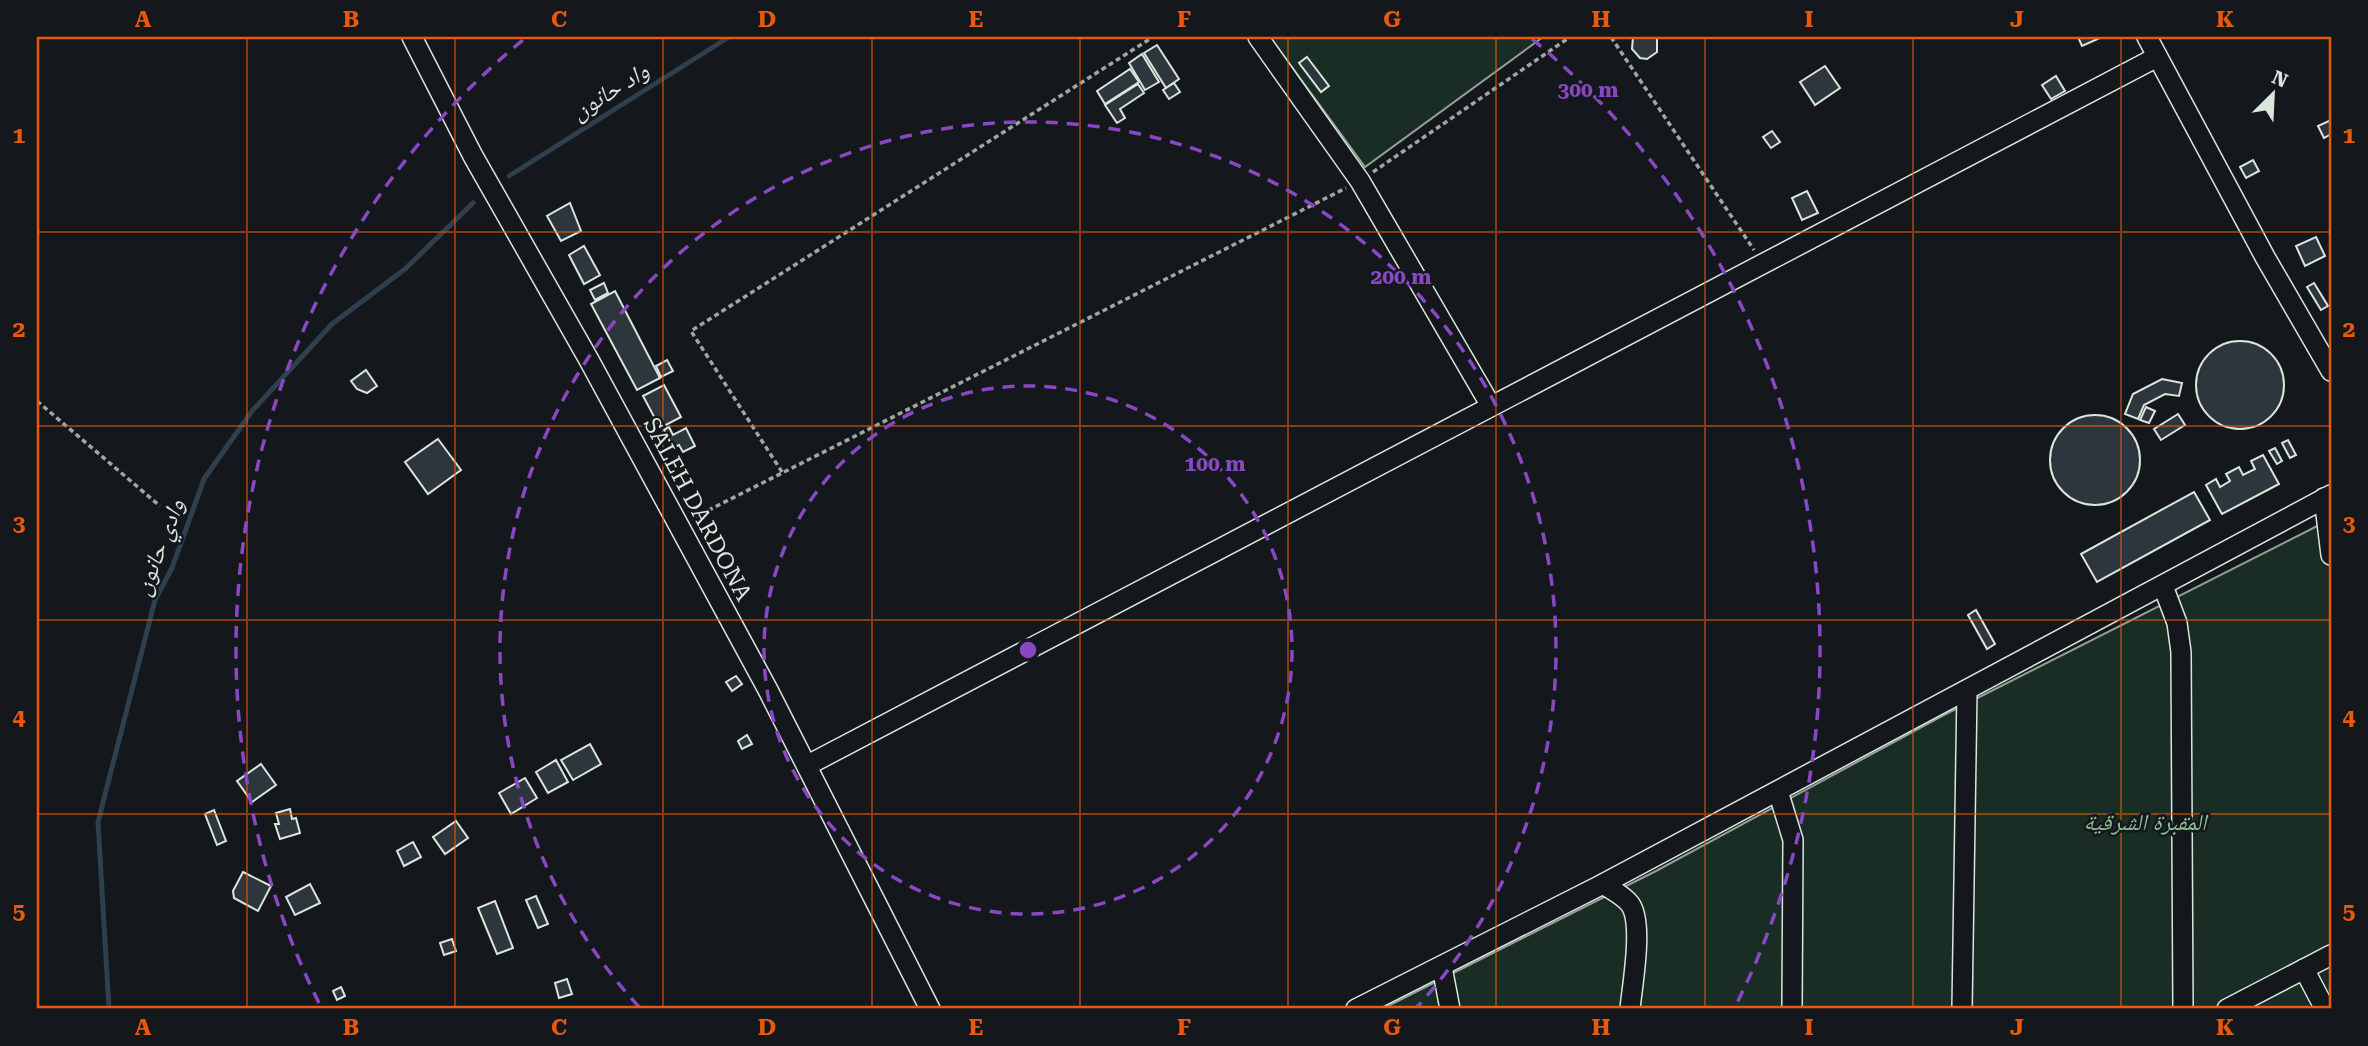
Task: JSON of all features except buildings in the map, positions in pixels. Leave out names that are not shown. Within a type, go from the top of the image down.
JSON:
[{"type":"street","name":"SALEH DARDONA","points":[[412,37],[474,156],[679,525],[808,765],[930,1009]]},
{"type":"street","points":[[1258,37],[1360,181],[1491,406]]},
{"type":"street","points":[[2147,37],[2331,371]]},
{"type":"street","points":[[808,765],[2157,58]]},
{"type":"street","points":[[1356,1009],[1603,884],[2328,496],[2331,555]]},
{"type":"street","points":[[2163,586],[2177,623],[2181,652],[2183,1009]]},
{"type":"street","points":[[1962,1009],[1967,690]]},
{"type":"street","points":[[1777,791],[1793,840],[1792,1009]]},
{"type":"street","points":[[1603,884],[1629,902],[1634,911],[1636,928],[1630,1009]]},
{"type":"street","points":[[2227,1009],[2331,955]]},
{"type":"street","points":[[1442,967],[1450,1009]]},
{"type":"street","points":[[2304,969],[2325,1009]]},
{"type":"path","points":[[782,473],[691,331],[1153,37]]},
{"type":"path","points":[[679,525],[1360,181],[1570,37]]},
{"type":"path","points":[[1611,37],[1763,264]]},
{"type":"path","points":[[37,401],[160,506]]},
{"type":"green space","points":[[1270,37],[1543,37],[1365,167]]},
{"type":"green space","name":"المقبرة الشرقية","points":[[2331,519],[2331,1009],[1382,1009],[1656,871],[1942,716]]},
{"type":"waterway","name":"واد حانون","points":[[509,176],[729,37]]},
{"type":"waterway","name":"وادي حانون","points":[[109,1009],[98,822],[155,600],[172,568],[204,479],[252,411],[332,324],[405,269],[473,203]]}]
